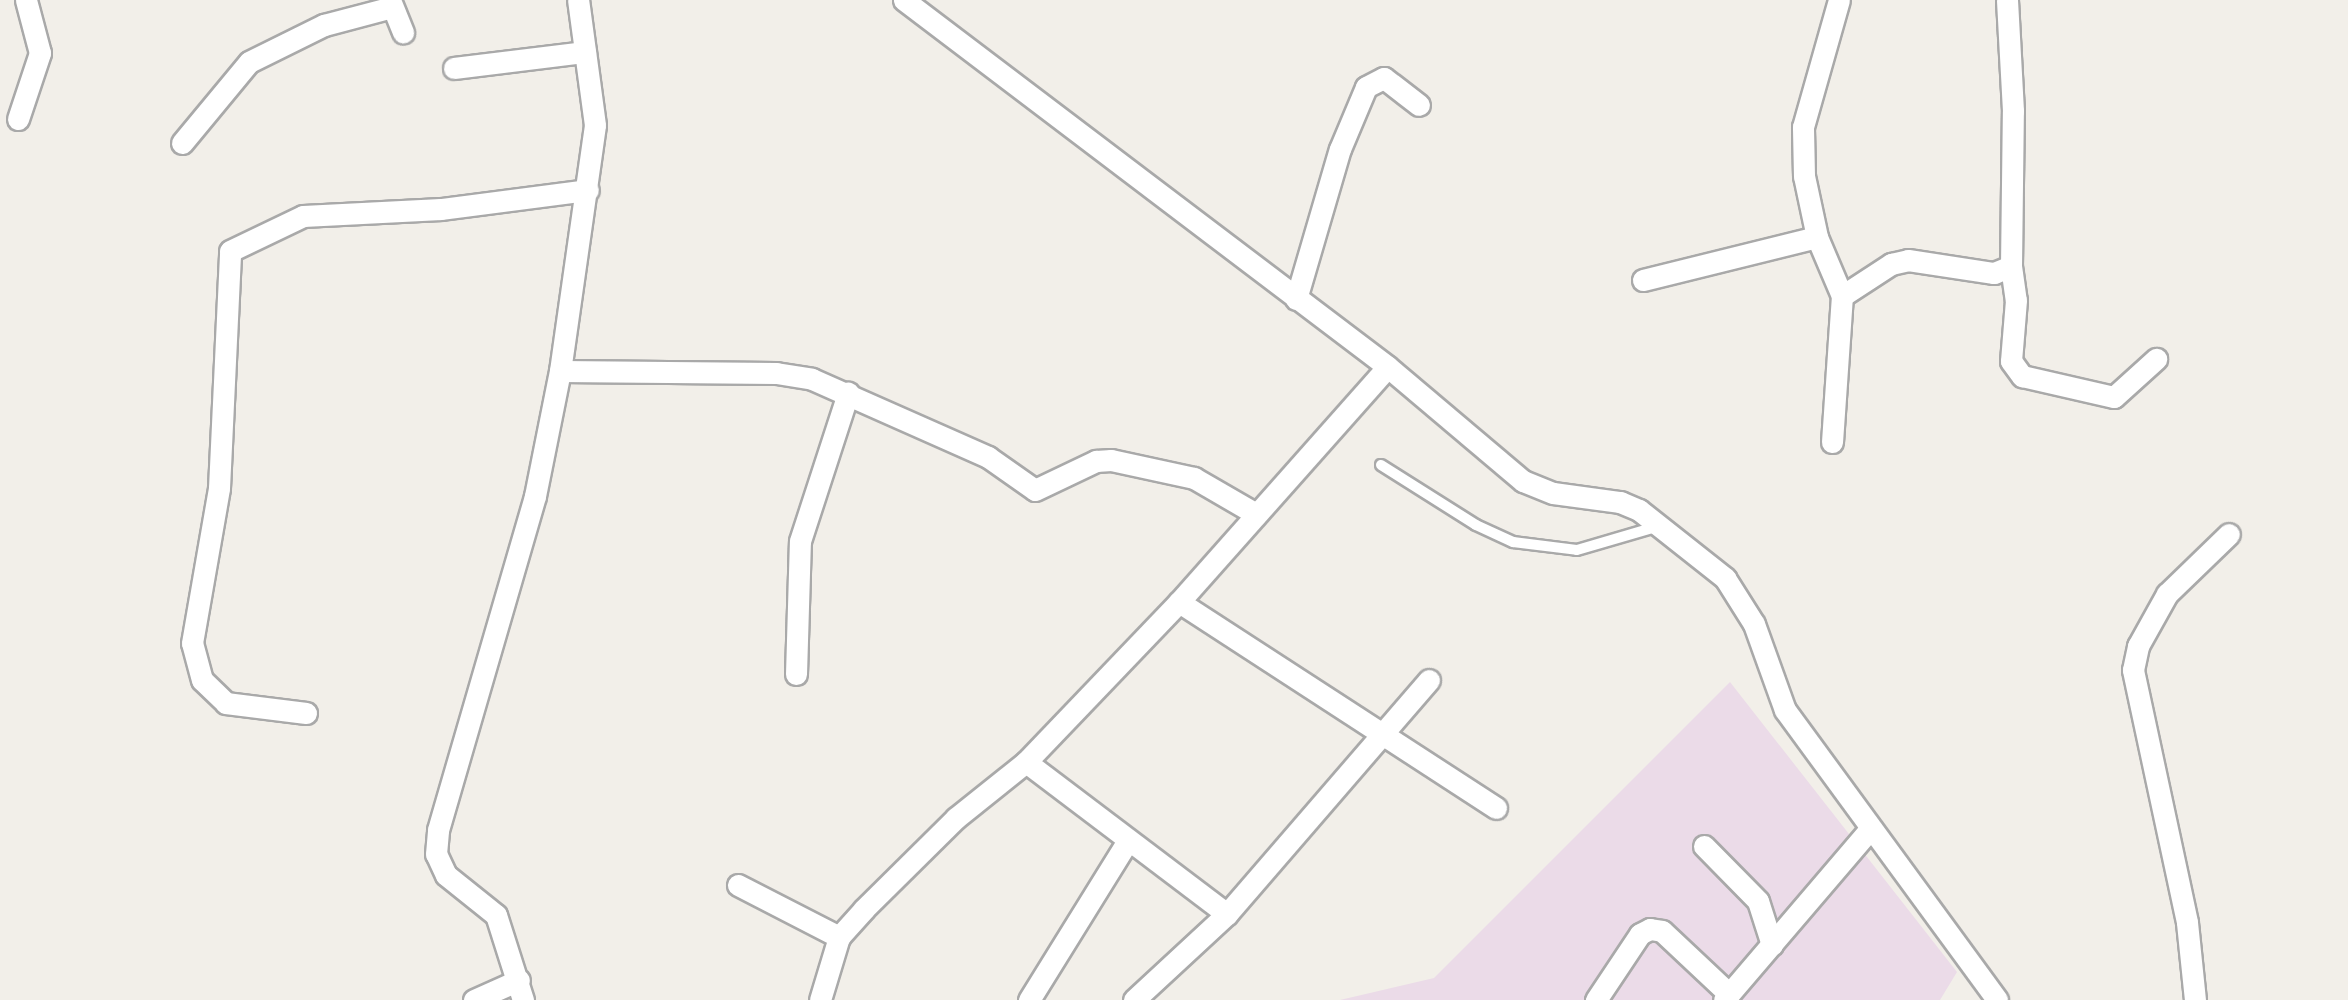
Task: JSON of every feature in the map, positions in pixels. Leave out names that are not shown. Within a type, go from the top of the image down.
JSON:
[{"type":"street","points":[[18,119],[40,53],[26,0]]},
{"type":"street","points":[[474,1000],[521,990],[496,915],[446,875],[436,854],[438,830],[535,496],[561,371],[588,190],[595,125],[578,0]]},
{"type":"street","points":[[904,0],[1388,367],[1523,480],[1553,493],[1620,502],[1660,525],[1725,578],[1754,624],[1766,668],[1785,710],[1997,1000]]},
{"type":"street","points":[[1832,442],[1842,296],[1817,237],[1804,176],[1803,127],[1839,0]]},
{"type":"street","points":[[2007,0],[2013,111],[2011,266],[2016,300],[2011,361],[2022,375],[2114,397],[2156,359]]},
{"type":"street","points":[[182,143],[249,62],[324,26],[391,4],[403,32]]},
{"type":"street","points":[[454,68],[585,52]]},
{"type":"street","points":[[1296,299],[1340,149],[1366,87],[1384,78],[1419,105]]},
{"type":"street","points":[[306,712],[226,703],[202,680],[192,643],[219,488],[230,251],[303,216],[441,209],[588,190]]},
{"type":"street","points":[[1643,280],[1817,237]]},
{"type":"street","points":[[1842,296],[1891,264],[1908,260],[1994,273],[2011,266]]},
{"type":"street","points":[[820,1000],[839,938],[956,818],[1026,762],[1179,602],[1388,367]]},
{"type":"street","points":[[561,371],[776,373],[848,393],[988,457],[1035,490],[1096,461],[1111,460],[1194,478],[1256,514]]},
{"type":"street","points":[[796,674],[800,541],[848,393]]},
{"type":"street","points":[[2195,1000],[2187,922],[2133,670],[2138,646],[2167,594],[2229,534]]},
{"type":"street","points":[[1179,602],[1378,734],[1496,808]]},
{"type":"street","points":[[1134,1000],[1227,914],[1378,734],[1429,680]]},
{"type":"street","points":[[1026,762],[1127,842],[1227,914]]},
{"type":"street","points":[[1596,1000],[1640,934],[1650,929],[1662,931],[1727,997],[1871,828]]},
{"type":"street","points":[[1029,1000],[1127,842]]},
{"type":"street","points":[[1704,846],[1758,901],[1772,945]]},
{"type":"street","points":[[738,885],[839,938]]},
{"type":"lane","points":[[1381,465],[1476,525],[1521,544],[1577,550],[1660,525]]},
{"type":"shaded area","points":[[1730,682],[1957,972],[1940,1000],[1340,1000],[1434,978]]}]
